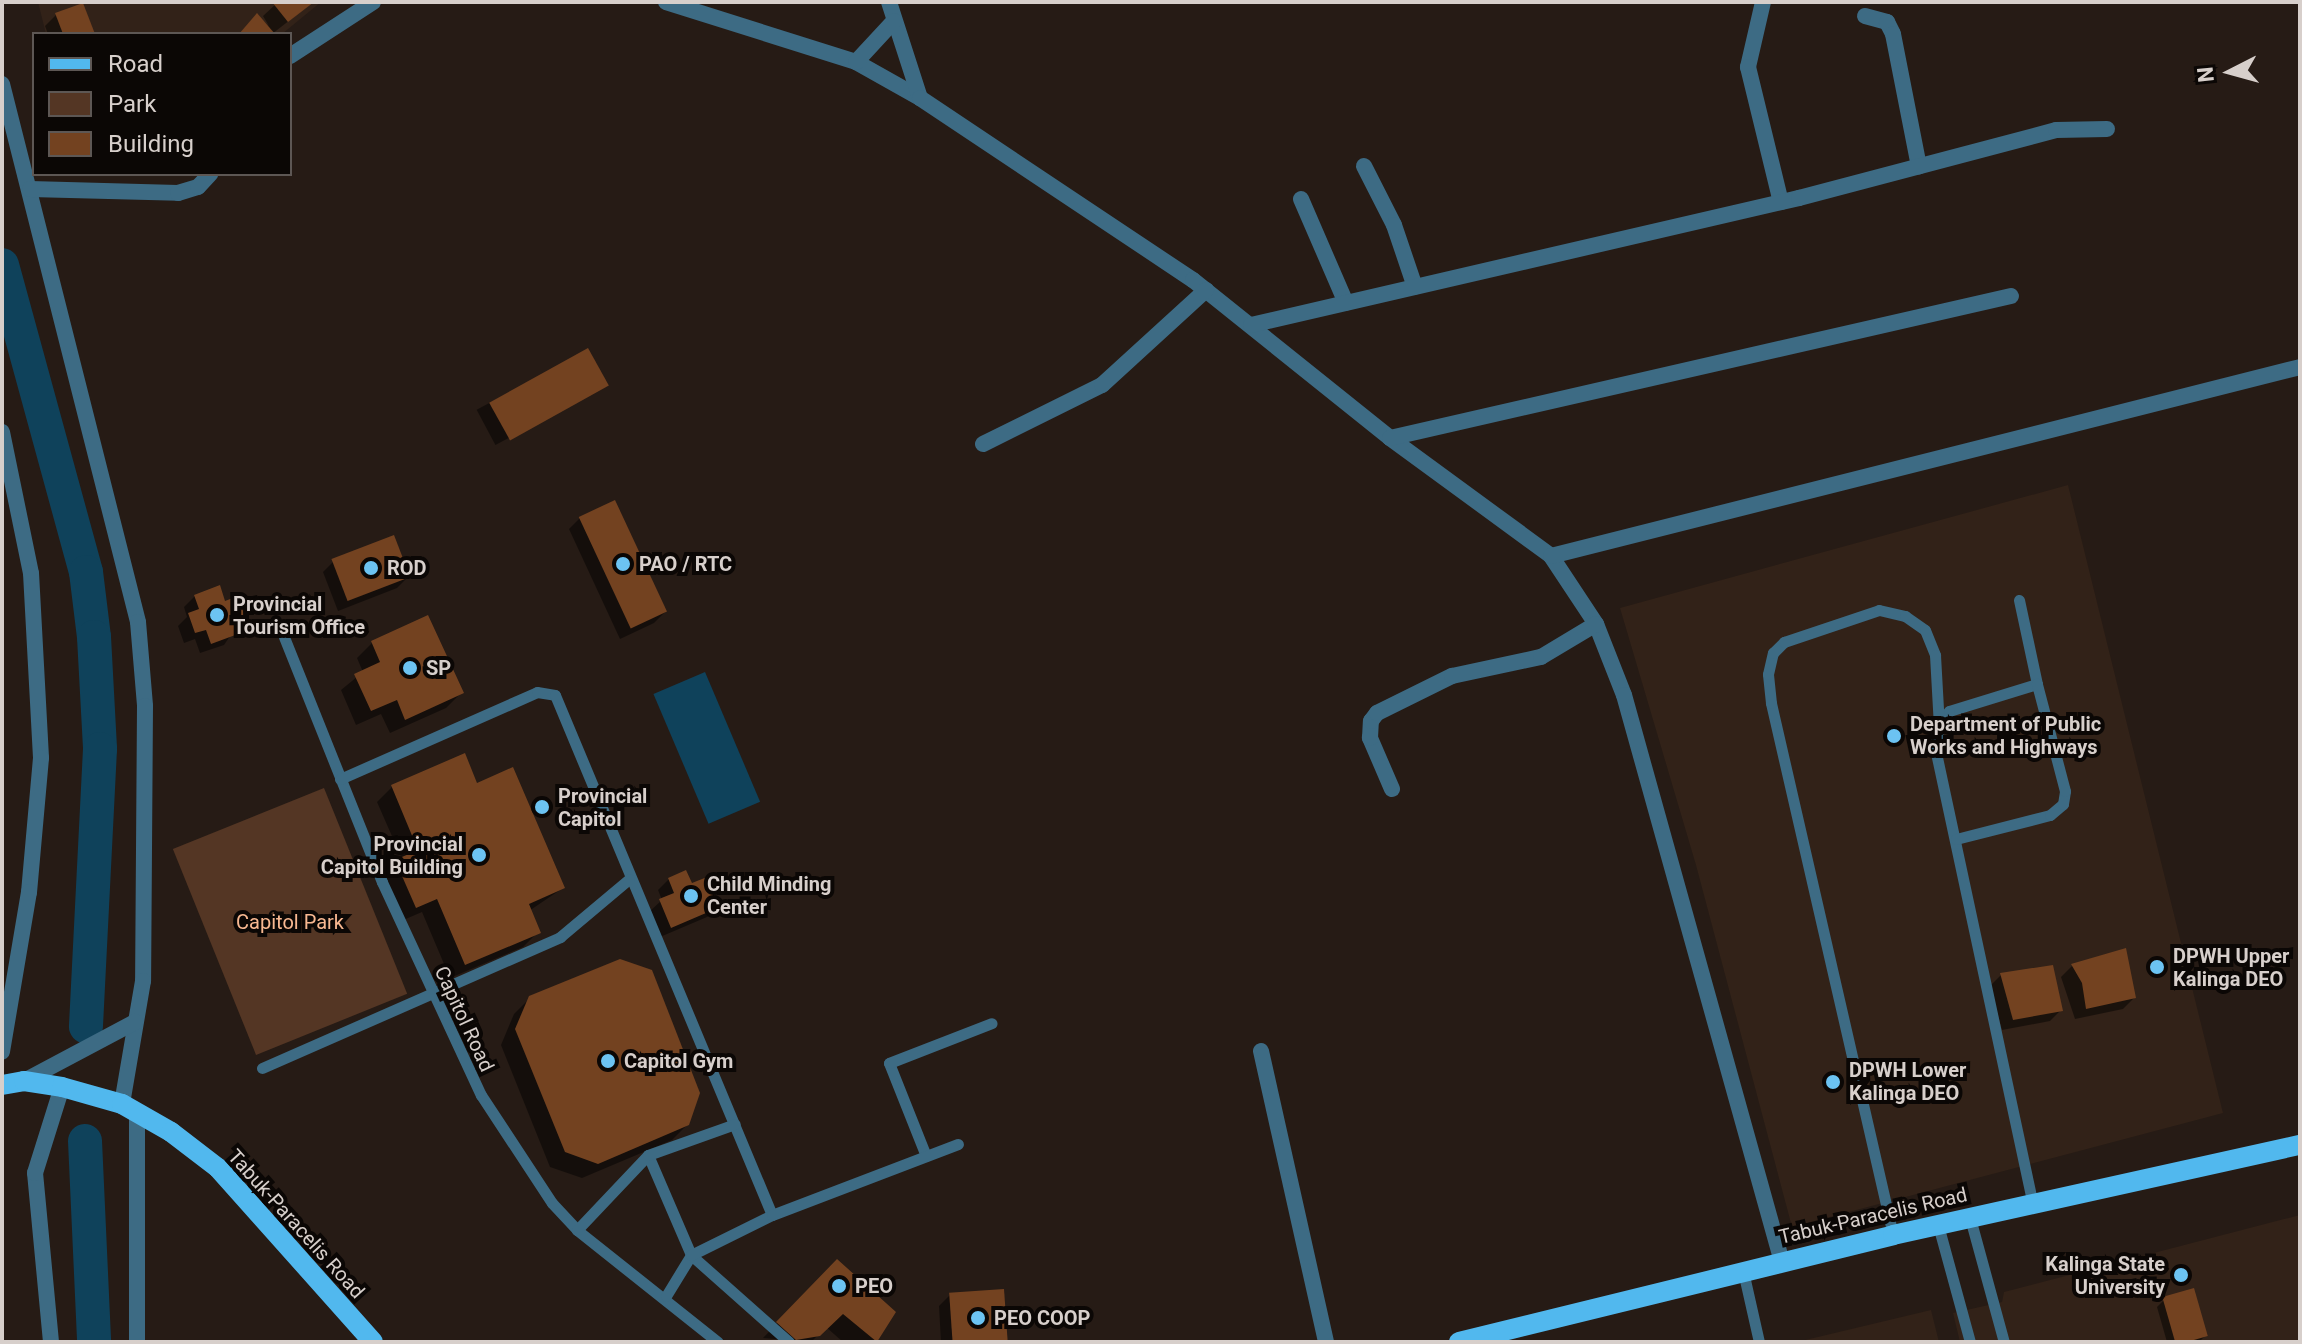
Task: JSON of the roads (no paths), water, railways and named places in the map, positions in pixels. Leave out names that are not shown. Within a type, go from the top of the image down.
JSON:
[{"type":"main road","name":"Tabuk-Paracelis Road","points":[[2,1085],[24,1081],[62,1087],[129,1109],[218,1168],[373,1342]]},
{"type":"main road","name":"Tabuk-Paracelis Road","points":[[1459,1342],[1893,1235],[2300,1145]]},
{"type":"street","points":[[292,54],[300,44],[373,2]]},
{"type":"street","points":[[666,2],[856,62],[920,98],[1206,290],[1390,438],[1551,556],[1596,624],[1624,695],[1782,1262]]},
{"type":"street","points":[[889,2],[920,98]]},
{"type":"street","points":[[1763,2],[1748,67],[1781,202]]},
{"type":"street","points":[[1865,16],[1887,22],[1893,34],[1919,166]]},
{"type":"street","points":[[856,62],[894,21]]},
{"type":"street","points":[[2,84],[138,622],[145,706],[143,981],[135,1022],[129,1109],[137,1342]]},
{"type":"street","points":[[1251,325],[1781,202],[2056,130],[2107,129]]},
{"type":"street","points":[[1364,166],[1394,225],[1415,287]]},
{"type":"street","points":[[30,189],[178,193],[198,187],[208,176]]},
{"type":"street","points":[[1301,199],[1346,303]]},
{"type":"street","points":[[983,444],[1102,385],[1206,290]]},
{"type":"street","points":[[1390,438],[2011,296]]},
{"type":"street","points":[[1551,556],[2300,367]]},
{"type":"street","points":[[2,432],[31,573],[41,758],[29,892],[2,1052]]},
{"type":"street","points":[[1392,789],[1370,738],[1371,721],[1377,713],[1452,676],[1541,657],[1596,624]]},
{"type":"street","points":[[24,1081],[135,1022]]},
{"type":"street","points":[[1261,1051],[1326,1342]]},
{"type":"street","points":[[51,1342],[35,1173],[62,1087]]},
{"type":"lane","points":[[1956,839],[2050,815],[2063,804],[2065,791],[2019,600]]},
{"type":"lane","points":[[1893,1235],[1771,703],[1768,674],[1773,653],[1784,642],[1879,610],[1905,616],[1925,630],[1935,655],[1939,727],[1935,748],[2033,1204]]},
{"type":"lane","name":"Capitol Road","points":[[284,637],[340,779],[430,990],[481,1095],[552,1203],[577,1230],[666,1296],[718,1342]]},
{"type":"lane","points":[[1939,727],[1960,705],[2037,684]]},
{"type":"lane","points":[[340,779],[537,692],[555,695],[629,879],[772,1215]]},
{"type":"lane","points":[[262,1068],[430,990],[560,937],[629,879]]},
{"type":"lane","points":[[926,1156],[889,1063],[992,1023]]},
{"type":"lane","points":[[577,1230],[648,1155],[735,1124]]},
{"type":"lane","points":[[666,1296],[691,1255],[772,1215],[958,1144]]},
{"type":"lane","points":[[648,1155],[691,1255],[789,1342]]},
{"type":"lane","points":[[1970,1218],[2004,1342]]},
{"type":"lane","points":[[1938,1225],[1970,1342]]},
{"type":"lane","points":[[1743,1271],[1759,1342]]},
{"type":"water","points":[[705,672],[760,802],[709,824],[653,694]]},
{"type":"waterway","points":[[2,265],[86,572],[94,637],[100,749],[86,1027]]},
{"type":"waterway","points":[[85,1141],[94,1342]]},
{"type":"place","name":"PAO / RTC","points":[[623,564]]},
{"type":"place","name":"ROD","points":[[371,568]]},
{"type":"place","name":"Provincial Tourism Office","points":[[217,615]]},
{"type":"place","name":"SP","points":[[410,668]]},
{"type":"place","name":"Department of Public Works and Highways","points":[[1894,736]]},
{"type":"place","name":"Provincial Capitol","points":[[542,807]]},
{"type":"place","name":"Provincial Capitol Building","points":[[479,855]]},
{"type":"place","name":"Child Minding Center","points":[[691,896]]},
{"type":"place","name":"DPWH Upper Kalinga DEO","points":[[2157,967]]},
{"type":"place","name":"Capitol Gym","points":[[608,1061]]},
{"type":"place","name":"DPWH Lower Kalinga DEO","points":[[1833,1082]]},
{"type":"place","name":"Kalinga State University","points":[[2181,1275]]},
{"type":"place","name":"PEO","points":[[839,1286]]},
{"type":"place","name":"PEO COOP","points":[[978,1318]]},
{"type":"park label","name":"Capitol Park","points":[[290,922]]}]
